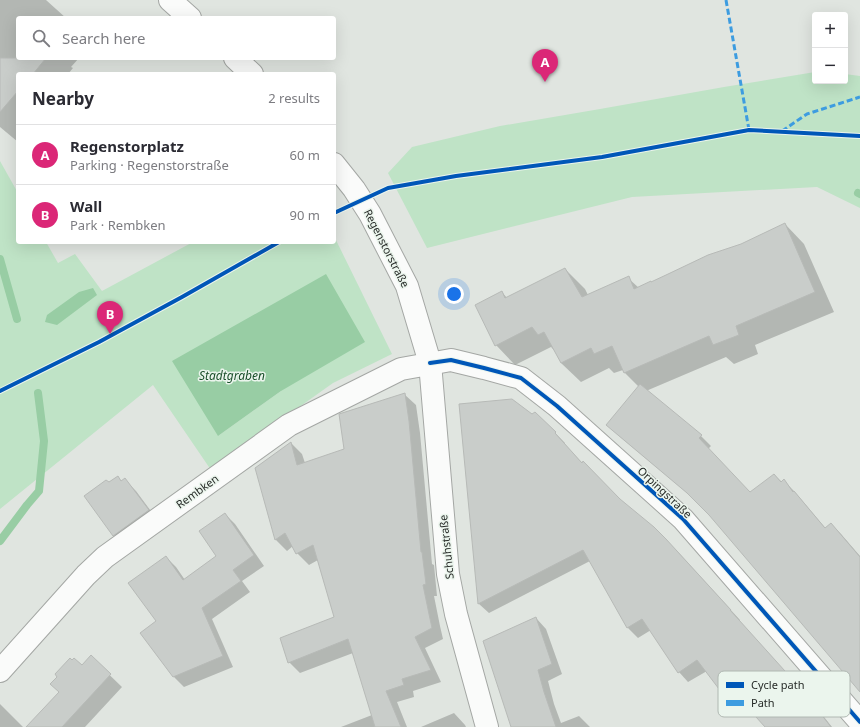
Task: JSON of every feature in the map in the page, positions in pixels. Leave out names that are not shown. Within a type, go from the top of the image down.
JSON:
[{"type":"street","points":[[170,0],[188,16]]},
{"type":"street","points":[[237,60],[250,72]]},
{"type":"street","name":"Regenstorstraße","points":[[336,166],[354,189],[370,214],[407,286],[430,363]]},
{"type":"street","name":"Orpingstraße","points":[[430,363],[451,360],[521,378],[558,406],[683,519],[816,671]]},
{"type":"street","name":"Rembken","points":[[0,671],[86,575],[105,557],[289,425],[401,369],[430,363]]},
{"type":"street","name":"Schuhstraße","points":[[430,363],[448,574],[456,614],[487,727]]},
{"type":"street","name":"Orpingstraße","points":[[850,711],[860,722]]},
{"type":"shaded area","points":[[812,72],[812,84],[848,84],[848,74],[860,76],[860,208],[817,187],[632,197],[427,248],[388,173],[412,147],[500,126]]},
{"type":"shaded area","points":[[0,161],[16,189],[16,244],[47,244],[58,263],[75,254],[102,291],[189,244],[336,244],[336,240],[392,354],[333,383],[211,470],[153,385],[0,509]],"holes":[[[326,275],[281,391],[218,436]]]},
{"type":"water","name":"Stadtgraben","points":[[326,274],[365,342],[281,391],[218,436],[172,361]]},
{"type":"water","points":[[93,288],[97,295],[57,325],[45,322],[47,315],[79,292]]},
{"type":"building","points":[[0,58],[16,58],[16,60],[44,60],[35,72],[16,72],[16,93],[0,112]]},
{"type":"building","points":[[785,223],[815,292],[736,326],[739,335],[713,345],[709,336],[624,373],[612,346],[594,354],[591,348],[561,363],[544,332],[538,335],[532,327],[495,346],[475,305],[502,291],[505,298],[565,268],[582,297],[629,276],[634,289],[708,255],[741,244]]},
{"type":"building","points":[[640,384],[702,435],[699,438],[750,492],[774,474],[781,482],[784,479],[793,492],[794,491],[825,528],[831,523],[860,557],[860,692],[850,680],[850,671],[842,671],[709,515],[687,493],[606,425]]},
{"type":"building","points":[[405,393],[421,552],[426,584],[423,585],[432,628],[415,637],[431,670],[402,679],[404,685],[386,691],[401,727],[375,727],[348,639],[288,663],[280,638],[334,617],[313,545],[296,554],[285,533],[275,540],[255,468],[291,442],[297,465],[344,449],[339,414]]},
{"type":"building","points":[[512,399],[532,414],[535,412],[556,432],[555,433],[582,463],[583,461],[620,499],[666,539],[785,671],[718,671],[718,688],[697,660],[678,673],[642,619],[627,628],[583,550],[478,604],[459,404]]},
{"type":"building","points":[[118,476],[121,481],[125,478],[149,510],[113,536],[84,496],[106,480],[109,482]]},
{"type":"building","points":[[225,513],[254,555],[233,570],[241,581],[202,608],[223,656],[173,677],[140,633],[156,621],[128,583],[166,556],[183,580],[216,556],[199,531]]},
{"type":"building","points":[[536,617],[552,664],[538,670],[556,727],[511,727],[483,641]]},
{"type":"building","points":[[91,655],[111,674],[62,727],[26,727],[59,692],[50,684],[57,677],[55,674],[70,658],[72,660],[74,658],[82,665]]},
{"type":"building","points":[[756,717],[823,717],[831,727],[765,727]]},
{"type":"waterway","points":[[0,259],[17,319]]},
{"type":"waterway","points":[[0,541],[39,491],[44,441],[38,393]]},
{"type":"marked path","points":[[726,0],[749,130]]},
{"type":"marked path","points":[[782,131],[807,114],[860,97]]},
{"type":"cycle path","points":[[336,212],[388,188],[456,176],[602,157],[749,130],[860,136]]},
{"type":"cycle path","points":[[0,391],[99,342],[275,244]]},
{"type":"cycle path","points":[[430,363],[451,360],[521,378],[557,406],[683,519],[816,671]]},
{"type":"cycle path","points":[[850,711],[860,722]]},
{"type":"place","name":"Regenstorplatz","points":[[545,82]]},
{"type":"place","name":"Wall","points":[[110,334]]}]
